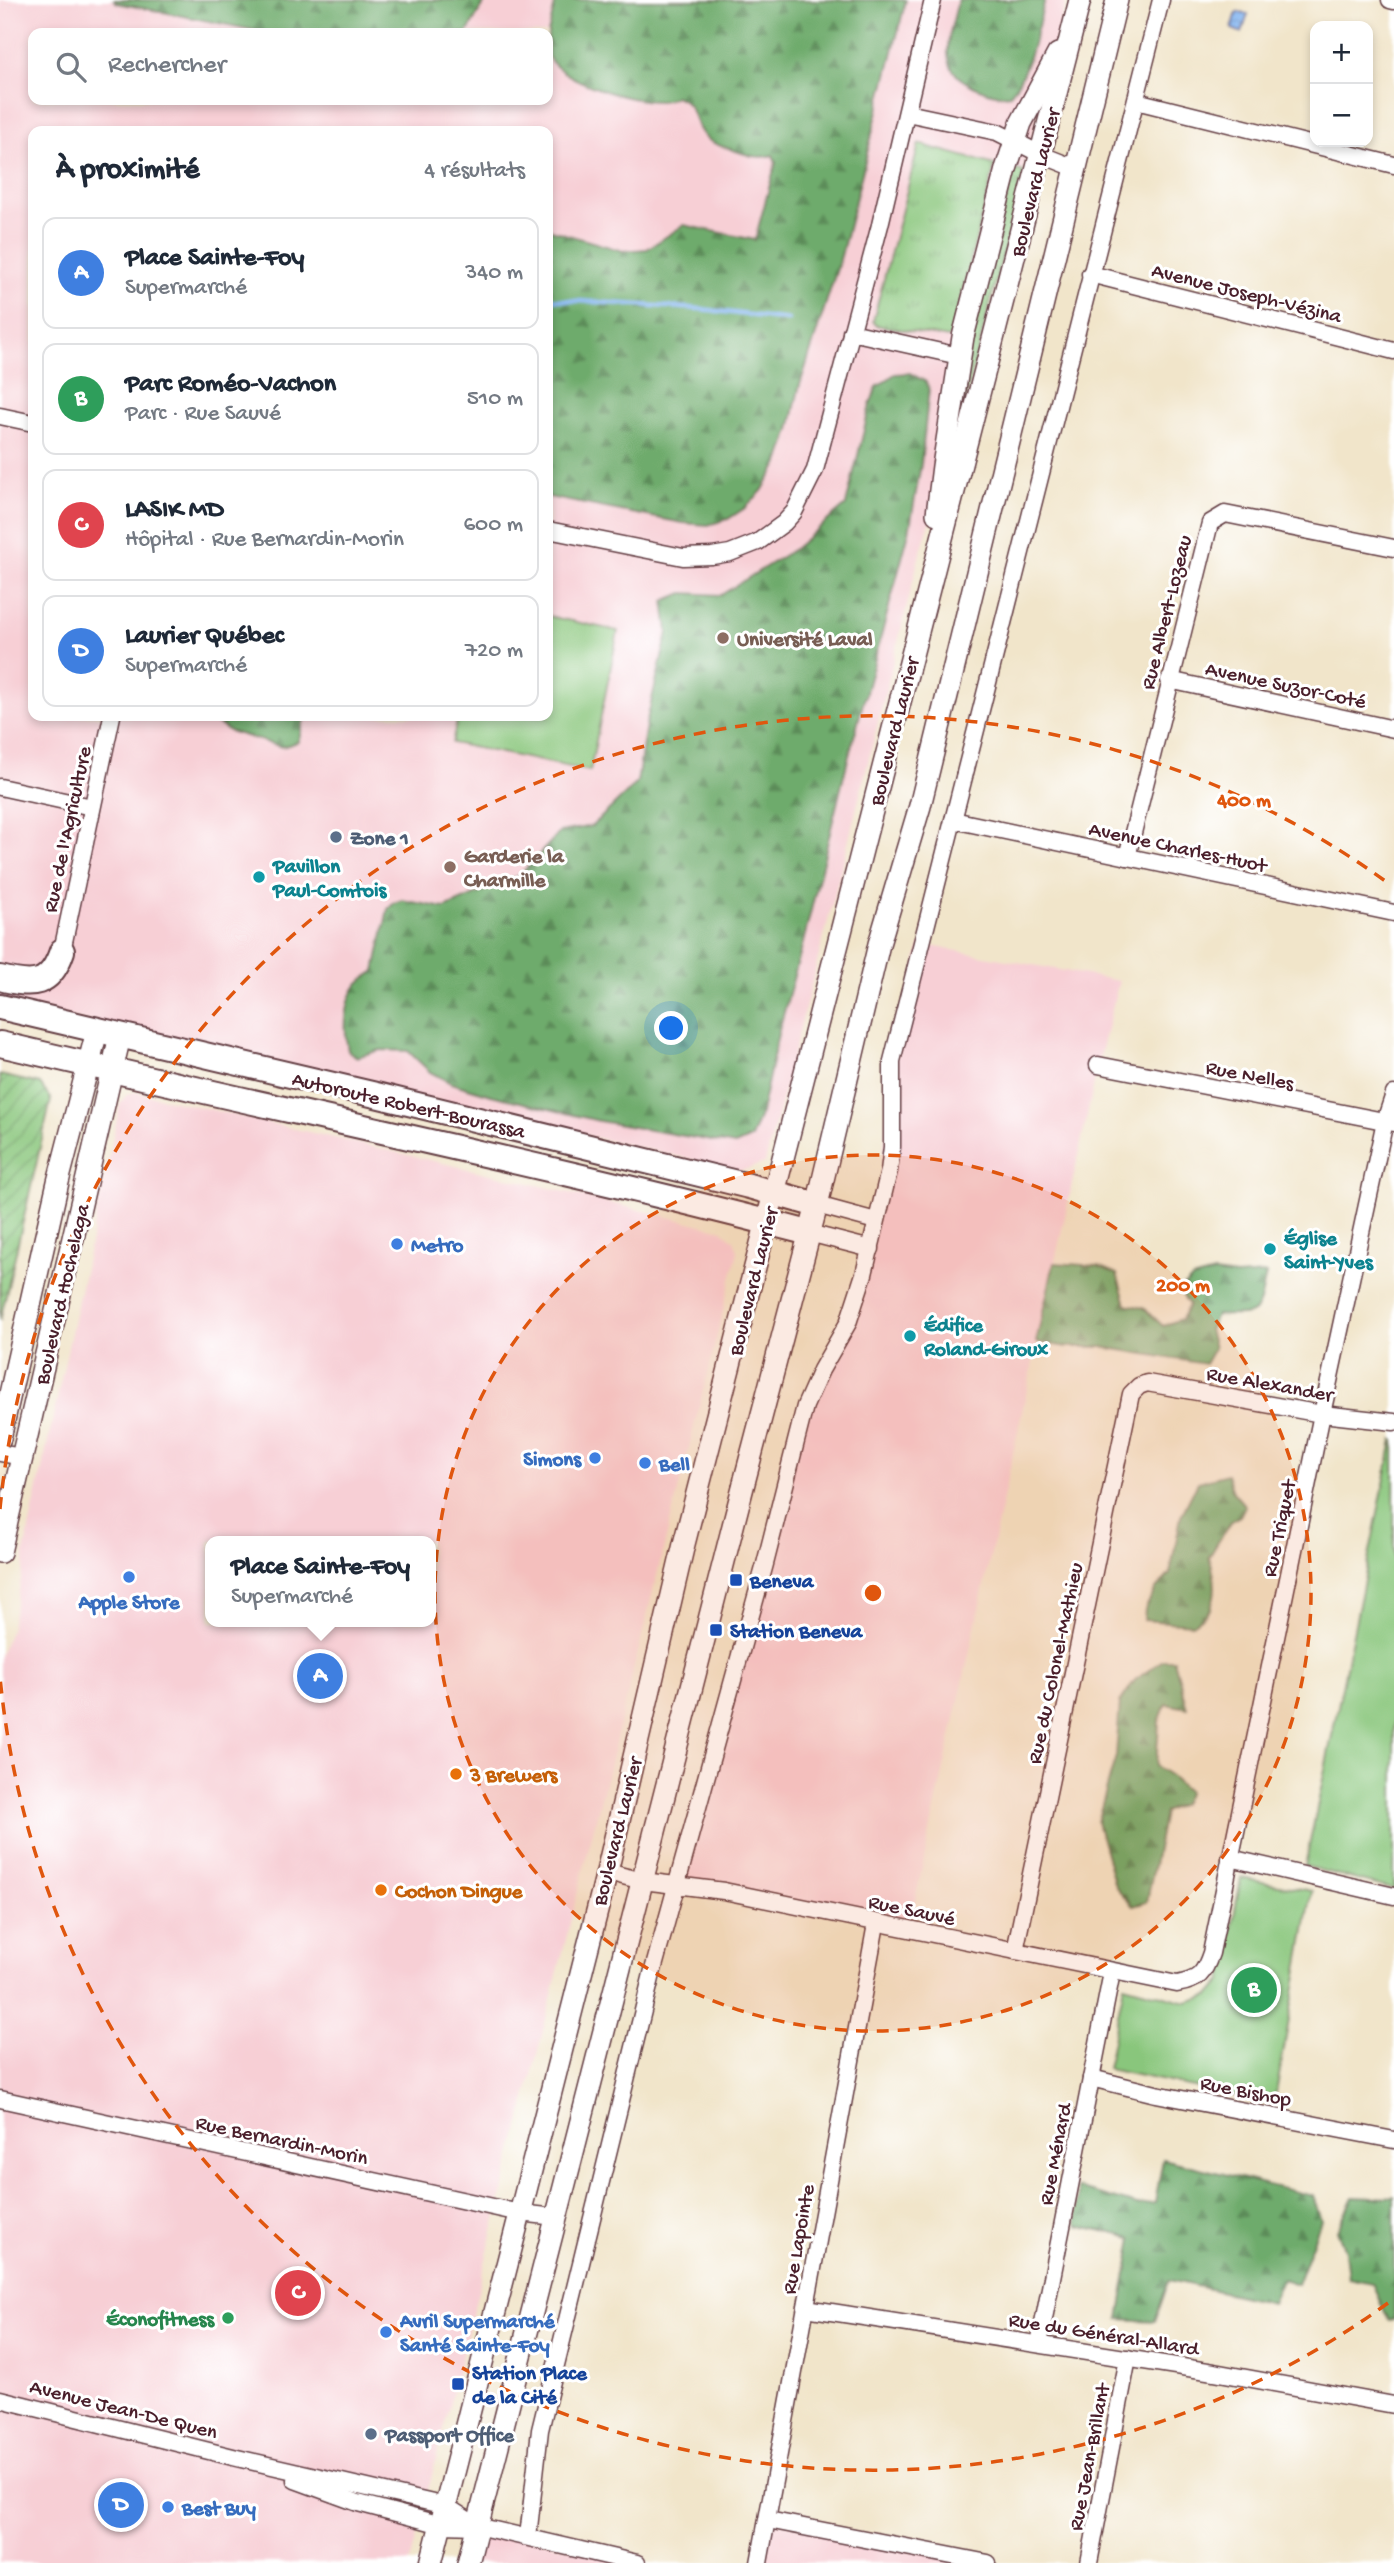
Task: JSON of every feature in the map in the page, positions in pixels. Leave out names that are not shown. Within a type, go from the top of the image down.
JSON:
[{"type":"highway","points":[[0,978],[30,984],[42,981],[51,973],[62,951]]},
{"type":"highway","name":"Autoroute Robert-Bourassa","points":[[0,1007],[817,1205]]},
{"type":"highway","name":"Autoroute Robert-Bourassa","points":[[0,1044],[603,1181],[809,1233]]},
{"type":"main road","name":"Boulevard Laurier","points":[[468,2563],[817,1205],[879,944],[920,806],[1117,0]]},
{"type":"main road","name":"Boulevard Laurier","points":[[431,2563],[607,1872],[687,1532],[1078,8]]},
{"type":"main road","points":[[930,586],[943,466],[960,356],[1014,139],[1078,8]]},
{"type":"main road","name":"Boulevard Hochelaga","points":[[0,1438],[58,1182],[89,1065],[109,1033]]},
{"type":"main road","name":"Boulevard Hochelaga","points":[[0,1552],[113,1070],[109,1033]]},
{"type":"street","points":[[553,531],[673,555],[696,557],[730,553],[764,538],[794,512],[810,483],[851,332],[933,0]]},
{"type":"street","points":[[528,2536],[540,2430],[649,1987],[765,1564],[805,1406],[821,1370],[848,1323],[871,1248],[892,1147],[892,1061],[1161,0]]},
{"type":"street","points":[[1136,101],[1394,165]]},
{"type":"street","points":[[907,113],[988,130],[1014,139],[1042,155],[1075,168]]},
{"type":"street","name":"Avenue Joseph-Vézina","points":[[1090,274],[1394,351]]},
{"type":"street","points":[[851,332],[960,356]]},
{"type":"street","points":[[0,416],[28,422]]},
{"type":"street","name":"Rue Albert-Lozeau","points":[[1127,857],[1210,523],[1225,514],[1394,548]]},
{"type":"street","name":"Avenue Suzor-Coté","points":[[1169,680],[1394,729]]},
{"type":"street","name":"Rue de l'Agriculture","points":[[62,951],[111,721]]},
{"type":"street","points":[[0,788],[92,807]]},
{"type":"street","name":"Avenue Charles-Huot","points":[[953,820],[1394,914]]},
{"type":"street","name":"Rue Nelles","points":[[1098,1065],[1390,1122]]},
{"type":"street","name":"Rue Triquet","points":[[1205,1971],[1211,1953],[1322,1414],[1390,1122],[1394,1094]]},
{"type":"street","points":[[817,1205],[877,1222]]},
{"type":"street","name":"Boulevard Laurier","points":[[809,1233],[871,1248]]},
{"type":"street","name":"Rue Alexander","points":[[1139,1386],[1147,1383],[1322,1414],[1394,1422]]},
{"type":"street","name":"Rue du Colonel-Mathieu","points":[[1015,1951],[1128,1407],[1131,1394],[1139,1386]]},
{"type":"street","points":[[0,1453],[22,1458]]},
{"type":"street","points":[[1230,1858],[1394,1896]]},
{"type":"street","name":"Rue Sauvé","points":[[607,1872],[643,1881],[724,1891],[1177,1984],[1191,1982],[1205,1971]]},
{"type":"street","name":"Rue Lapointe","points":[[759,2563],[876,1924]]},
{"type":"street","name":"Rue Ménard","points":[[1040,2344],[1112,1972]]},
{"type":"street","name":"Rue Bishop","points":[[1091,2078],[1156,2095],[1394,2140]]},
{"type":"street","name":"Rue Bernardin-Morin","points":[[0,2099],[520,2213],[556,2217]]},
{"type":"street","name":"Rue du Général-Allard","points":[[806,2308],[1128,2358],[1394,2405]]},
{"type":"street","name":"Rue Jean-Brillant","points":[[1089,2563],[1128,2358]]},
{"type":"street","name":"Avenue Jean-De Quen","points":[[0,2399],[237,2459],[477,2526],[637,2563]]},
{"type":"street","points":[[768,2520],[988,2563]]},
{"type":"shaded area","name":"Université Laval","points":[[0,0],[1066,0],[955,440],[918,561],[765,1163],[741,1171],[0,1001]]},
{"type":"shaded area","points":[[920,944],[1119,981],[1098,1065],[910,1923],[677,1884],[800,1426],[838,1341],[876,1221],[891,1082]]},
{"type":"shaded area","points":[[136,1092],[529,1183],[722,1230],[734,1240],[738,1251],[410,2563],[0,2563],[0,1655],[10,1631],[24,1565],[24,1553],[120,1104],[127,1094]]},
{"type":"shaded area","points":[[768,2520],[988,2563],[759,2563]]},
{"type":"shaded area","points":[[477,2526],[637,2563],[468,2563]]},
{"type":"green space","points":[[114,0],[486,0],[470,28],[244,28],[117,3]]},
{"type":"green space","points":[[556,0],[906,0],[841,256],[799,388],[790,430],[779,463],[762,491],[745,508],[728,519],[708,525],[683,523],[553,498],[553,230],[623,251],[647,249],[684,225],[755,240],[776,162],[773,155],[750,156],[709,141],[701,132],[691,109],[675,96],[659,101],[631,98],[599,89],[568,75],[553,63],[553,28],[549,28]]},
{"type":"green space","points":[[958,0],[1045,0],[1027,62],[1010,94],[995,94],[982,90],[961,79],[953,70],[948,49]]},
{"type":"green space","points":[[919,144],[995,165],[952,333],[948,338],[876,325],[873,321]]},
{"type":"green space","points":[[1014,169],[1024,172],[955,440],[968,354]]},
{"type":"green space","points":[[910,373],[926,382],[929,389],[921,464],[909,532],[847,763],[778,1034],[761,1113],[751,1138],[735,1145],[599,1121],[451,1083],[430,1072],[408,1051],[380,1050],[357,1057],[348,1051],[347,1008],[357,985],[375,971],[388,909],[402,900],[445,908],[520,875],[560,832],[592,826],[637,783],[646,724],[668,632],[664,601],[683,593],[721,595],[794,549],[846,505],[870,405],[877,387],[895,374]]},
{"type":"green space","points":[[553,617],[618,631],[590,771],[452,743],[457,721],[553,721]]},
{"type":"green space","points":[[214,721],[304,721],[298,742],[282,747],[229,731]]},
{"type":"green space","points":[[0,1075],[40,1084],[51,1100],[0,1321]]},
{"type":"green space","points":[[1054,1263],[1098,1266],[1117,1274],[1126,1304],[1144,1308],[1163,1326],[1181,1319],[1189,1305],[1179,1290],[1192,1279],[1214,1273],[1236,1276],[1266,1274],[1261,1299],[1254,1311],[1241,1315],[1216,1315],[1209,1330],[1214,1348],[1205,1364],[1102,1347],[1067,1347],[1036,1342]]},
{"type":"green space","points":[[1394,1440],[1394,1890],[1305,1866]]},
{"type":"green space","points":[[1227,1474],[1233,1492],[1245,1506],[1240,1516],[1231,1521],[1209,1557],[1215,1583],[1210,1609],[1192,1624],[1144,1620],[1145,1609],[1156,1589],[1170,1574],[1181,1516],[1198,1482]]},
{"type":"green space","points":[[1163,1660],[1174,1660],[1187,1708],[1166,1704],[1159,1722],[1156,1766],[1188,1792],[1182,1804],[1164,1812],[1147,1902],[1133,1906],[1115,1886],[1097,1822],[1116,1756],[1120,1702],[1135,1680]]},
{"type":"green space","points":[[1241,1878],[1312,1891],[1274,2104],[1107,2069],[1124,1985],[1187,2002],[1209,1996],[1222,1981]]},
{"type":"green space","points":[[1163,2159],[1313,2196],[1321,2220],[1297,2284],[1282,2279],[1272,2303],[1169,2280],[1155,2321],[1119,2319],[1133,2238],[1077,2225],[1078,2188],[1137,2205],[1155,2203]]},
{"type":"green space","points":[[1394,2196],[1394,2320],[1389,2321],[1372,2283],[1348,2278],[1345,2251],[1337,2230],[1353,2197]]},
{"type":"water","points":[[1237,12],[1248,14],[1242,33],[1232,29]]},
{"type":"waterway","points":[[553,299],[701,309],[788,320]]},
{"type":"place","name":"Université Laval","points":[[723,638]]},
{"type":"place","name":"Zone 1","points":[[336,837]]},
{"type":"place","name":"Garderie la Charmille","points":[[450,867]]},
{"type":"place","name":"Pavillon Paul-Comtois","points":[[259,877]]},
{"type":"place","name":"Metro","points":[[397,1244]]},
{"type":"place","name":"Église Saint-Yves","points":[[1270,1249]]},
{"type":"place","name":"Édifice Roland-Giroux","points":[[910,1336]]},
{"type":"place","name":"Simons","points":[[595,1458]]},
{"type":"place","name":"Bell","points":[[645,1463]]},
{"type":"place","name":"Apple Store","points":[[129,1577]]},
{"type":"place","name":"Beneva","points":[[736,1580]]},
{"type":"place","name":"Station Beneva","points":[[716,1630]]},
{"type":"place","name":"Place Sainte-Foy","points":[[320,1676]]},
{"type":"place","name":"3 Brewers","points":[[456,1774]]},
{"type":"place","name":"Cochon Dingue","points":[[381,1890]]},
{"type":"place","name":"Parc Roméo-Vachon","points":[[1254,1990]]},
{"type":"place","name":"LASIK MD","points":[[298,2293]]},
{"type":"place","name":"Éconofitness","points":[[228,2318]]},
{"type":"place","name":"Avril Supermarché Santé Sainte-Foy","points":[[386,2332]]},
{"type":"place","name":"Station Place de la Cité","points":[[458,2384]]},
{"type":"place","name":"Passport Office","points":[[371,2434]]},
{"type":"place","name":"Laurier Québec","points":[[121,2505]]},
{"type":"place","name":"Best Buy","points":[[168,2507]]}]
